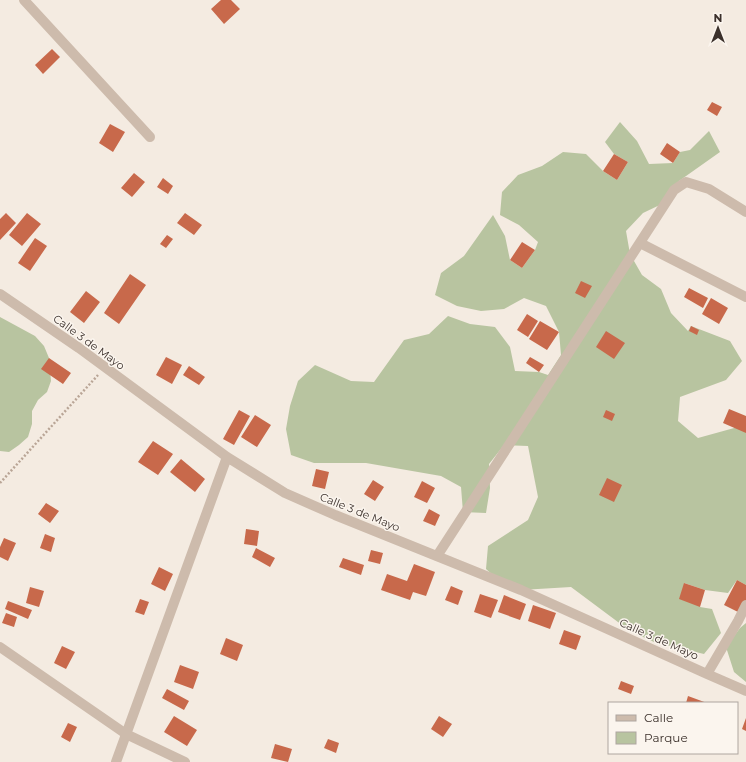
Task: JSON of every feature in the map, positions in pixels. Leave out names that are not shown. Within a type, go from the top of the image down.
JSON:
[{"type":"street","points":[[24,0],[150,137]]},
{"type":"street","points":[[437,556],[674,190],[686,182],[709,190],[746,212]]},
{"type":"street","points":[[640,243],[746,297]]},
{"type":"street","name":"Calle 3 de Mayo","points":[[0,294],[105,368],[226,457],[285,493],[335,515],[521,590],[746,691]]},
{"type":"street","points":[[116,762],[226,457]]},
{"type":"street","points":[[707,674],[746,605]]},
{"type":"street","points":[[0,647],[126,734],[185,762]]},
{"type":"path","points":[[0,483],[105,368]]},
{"type":"green space","points":[[620,122],[637,141],[649,164],[673,163],[680,152],[690,150],[709,131],[720,152],[679,181],[666,202],[643,213],[626,231],[630,254],[642,275],[661,289],[671,313],[688,331],[691,326],[730,341],[742,361],[726,380],[680,397],[678,421],[698,438],[745,425],[746,428],[746,585],[737,580],[728,593],[705,590],[684,583],[700,607],[712,609],[721,633],[704,654],[654,642],[630,631],[571,587],[521,590],[504,585],[486,569],[488,546],[528,520],[538,497],[528,446],[504,445],[489,464],[490,488],[486,513],[463,512],[461,487],[441,476],[366,463],[314,463],[291,455],[286,429],[290,406],[298,381],[315,365],[351,381],[374,382],[404,340],[429,334],[448,316],[470,324],[495,327],[510,347],[515,371],[539,372],[548,375],[561,355],[559,332],[546,306],[524,298],[504,309],[481,311],[457,306],[435,295],[441,273],[464,256],[493,215],[505,236],[510,260],[522,268],[535,250],[538,242],[519,225],[500,215],[502,192],[518,175],[542,166],[563,152],[586,154],[603,171],[617,180],[628,162],[614,154],[605,142]]},
{"type":"green space","points":[[0,317],[35,336],[44,346],[49,358],[51,381],[47,392],[38,400],[32,411],[32,424],[28,437],[9,452],[0,451]]},
{"type":"green space","points":[[746,623],[746,682],[734,672],[726,647],[740,628]]},
{"type":"building","points":[[221,0],[231,0],[240,9],[224,24],[211,9]]},
{"type":"building","points":[[52,49],[60,57],[43,74],[35,65]]},
{"type":"building","points":[[712,102],[722,107],[717,116],[707,110]]},
{"type":"building","points":[[110,124],[125,132],[113,152],[99,143]]},
{"type":"building","points":[[667,143],[680,152],[673,163],[660,154]]},
{"type":"building","points":[[614,154],[628,162],[617,180],[603,171]]},
{"type":"building","points":[[134,173],[145,182],[132,197],[121,188]]},
{"type":"building","points":[[163,178],[173,186],[168,194],[157,187]]},
{"type":"building","points":[[6,213],[16,223],[0,240],[0,219]]},
{"type":"building","points":[[27,213],[41,224],[22,246],[9,235]]},
{"type":"building","points":[[185,213],[202,225],[194,235],[177,223]]},
{"type":"building","points":[[167,235],[173,239],[166,248],[160,244]]},
{"type":"building","points":[[35,238],[47,246],[30,271],[18,263]]},
{"type":"building","points":[[522,242],[535,250],[522,268],[510,260]]},
{"type":"building","points":[[130,274],[146,285],[119,324],[104,313]]},
{"type":"building","points":[[581,281],[592,286],[585,298],[575,293]]},
{"type":"building","points":[[689,288],[708,298],[703,308],[684,297]]},
{"type":"building","points":[[86,291],[100,302],[84,323],[70,312]]},
{"type":"building","points":[[711,298],[728,308],[719,324],[702,314]]},
{"type":"building","points":[[527,314],[538,321],[528,337],[517,330]]},
{"type":"building","points":[[540,321],[559,332],[547,350],[529,339]]},
{"type":"building","points":[[691,326],[699,330],[697,335],[689,331]]},
{"type":"building","points":[[606,331],[625,343],[614,359],[596,347]]},
{"type":"building","points":[[166,357],[182,365],[172,384],[156,375]]},
{"type":"building","points":[[530,357],[544,365],[539,372],[526,363]]},
{"type":"building","points":[[49,358],[71,373],[63,384],[41,369]]},
{"type":"building","points":[[189,366],[205,377],[199,385],[183,375]]},
{"type":"building","points":[[729,409],[746,416],[746,433],[723,423]]},
{"type":"building","points":[[239,410],[250,416],[234,445],[223,439]]},
{"type":"building","points":[[606,410],[615,414],[612,421],[603,417]]},
{"type":"building","points":[[255,415],[271,425],[257,447],[241,437]]},
{"type":"building","points":[[153,441],[173,454],[158,475],[138,462]]},
{"type":"building","points":[[181,459],[205,479],[195,492],[170,472]]},
{"type":"building","points":[[316,469],[329,472],[325,489],[312,486]]},
{"type":"building","points":[[607,478],[622,485],[614,502],[599,495]]},
{"type":"building","points":[[373,480],[384,487],[375,501],[364,494]]},
{"type":"building","points":[[422,481],[435,488],[427,503],[414,497]]},
{"type":"building","points":[[46,503],[59,511],[50,523],[38,514]]},
{"type":"building","points":[[429,509],[440,515],[435,526],[423,521]]},
{"type":"building","points":[[246,529],[259,531],[257,546],[244,544]]},
{"type":"building","points":[[45,534],[55,538],[51,552],[40,548]]},
{"type":"building","points":[[4,538],[16,543],[8,561],[0,557],[0,547]]},
{"type":"building","points":[[256,548],[275,558],[270,567],[252,557]]},
{"type":"building","points":[[371,550],[383,553],[380,564],[368,561]]},
{"type":"building","points":[[343,558],[364,565],[361,575],[339,567]]},
{"type":"building","points":[[414,564],[435,572],[426,596],[413,592],[410,600],[381,590],[387,574],[407,581]]},
{"type":"building","points":[[159,567],[173,574],[165,591],[151,584]]},
{"type":"building","points":[[737,580],[746,585],[746,602],[740,613],[724,605]]},
{"type":"building","points":[[684,583],[705,590],[700,607],[679,599]]},
{"type":"building","points":[[451,586],[463,591],[458,605],[445,600]]},
{"type":"building","points":[[30,587],[44,591],[39,607],[26,603]]},
{"type":"building","points":[[480,594],[498,600],[491,618],[474,612]]},
{"type":"building","points":[[504,595],[526,604],[520,620],[498,612]]},
{"type":"building","points":[[140,599],[149,602],[144,615],[135,612]]},
{"type":"building","points":[[8,601],[32,610],[28,619],[5,609]]},
{"type":"building","points":[[533,605],[556,613],[550,629],[528,621]]},
{"type":"building","points":[[6,613],[17,617],[14,627],[2,623]]},
{"type":"building","points":[[564,630],[581,636],[576,650],[559,644]]},
{"type":"building","points":[[226,638],[243,645],[237,661],[220,654]]},
{"type":"building","points":[[62,646],[75,652],[66,669],[54,663]]},
{"type":"building","points":[[180,665],[199,672],[193,689],[174,682]]},
{"type":"building","points":[[621,681],[634,686],[631,694],[618,689]]},
{"type":"building","points":[[167,689],[189,701],[184,710],[162,698]]},
{"type":"building","points":[[688,696],[704,702],[686,702]]},
{"type":"building","points":[[174,716],[197,730],[187,746],[164,732]]},
{"type":"building","points":[[439,716],[452,724],[443,737],[431,729]]},
{"type":"building","points":[[746,718],[746,731],[742,729]]},
{"type":"building","points":[[68,723],[77,727],[70,742],[61,737]]},
{"type":"building","points":[[328,739],[339,743],[336,753],[324,748]]},
{"type":"building","points":[[275,744],[292,749],[288,762],[271,758]]}]
